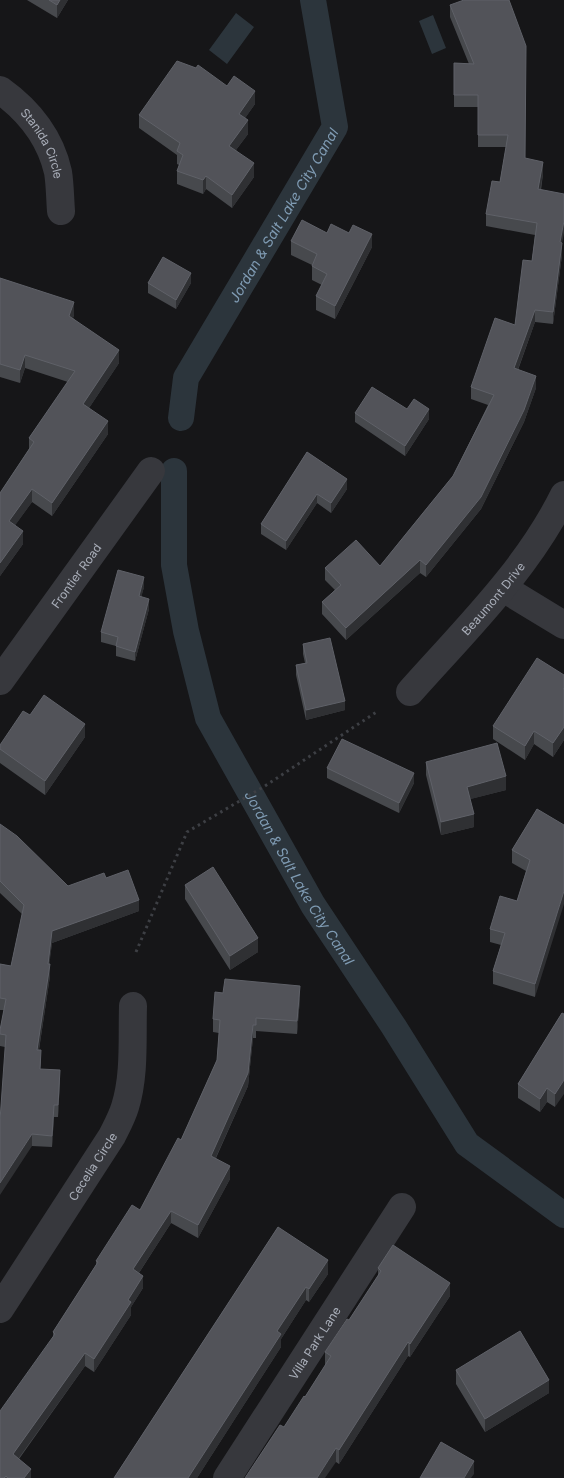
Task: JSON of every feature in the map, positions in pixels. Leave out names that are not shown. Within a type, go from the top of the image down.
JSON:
[{"type":"street","name":"Stanida Circle","points":[[0,90],[25,111],[50,147],[58,173],[61,211]]},
{"type":"street","name":"Frontier Road","points":[[0,681],[151,471]]},
{"type":"street","name":"Beaumont Drive","points":[[410,692],[504,588],[532,548],[564,495]]},
{"type":"street","points":[[504,588],[564,625]]},
{"type":"street","name":"Cecelia Circle","points":[[0,1309],[120,1121],[125,1108],[130,1080],[133,1006]]},
{"type":"street","name":"Villa Park Lane","points":[[227,1478],[402,1207]]},
{"type":"path","points":[[136,952],[187,832],[265,786],[378,711]]},
{"type":"shaded area","points":[[236,13],[254,27],[227,64],[209,50]]},
{"type":"shaded area","points":[[433,15],[446,48],[432,54],[419,21]]},
{"type":"building","points":[[49,0],[60,0],[57,5]]},
{"type":"building","points":[[464,0],[509,0],[526,46],[525,158],[543,162],[538,189],[564,194],[564,221],[560,242],[562,243],[553,312],[535,310],[514,368],[536,376],[524,410],[481,497],[426,565],[420,560],[346,628],[322,602],[341,585],[325,568],[356,540],[380,566],[453,476],[494,395],[471,387],[495,318],[515,325],[523,260],[532,261],[537,223],[486,214],[492,181],[500,182],[508,135],[478,135],[478,95],[454,95],[454,63],[474,64],[450,5]]},
{"type":"building","points":[[177,61],[196,68],[198,65],[227,86],[234,76],[255,91],[239,114],[248,120],[229,146],[254,163],[232,195],[206,176],[203,180],[177,171],[183,155],[177,151],[180,143],[139,115]]},
{"type":"building","points":[[302,220],[327,233],[331,224],[349,233],[353,225],[372,234],[335,306],[316,296],[327,274],[312,266],[317,254],[291,241]]},
{"type":"building","points":[[163,257],[191,273],[176,300],[148,283]]},
{"type":"building","points":[[0,278],[74,302],[69,316],[119,350],[83,404],[108,421],[52,503],[32,489],[9,521],[23,531],[0,563],[0,493],[34,442],[29,438],[75,371],[25,355],[20,370],[0,364]]},
{"type":"building","points":[[372,387],[407,409],[414,399],[429,409],[405,446],[355,413]]},
{"type":"building","points":[[307,452],[347,479],[331,503],[317,494],[286,541],[261,524]]},
{"type":"building","points":[[118,570],[144,577],[139,596],[149,599],[135,652],[116,646],[118,637],[101,632]]},
{"type":"building","points":[[330,638],[345,701],[306,710],[296,665],[307,663],[303,644]]},
{"type":"building","points":[[537,658],[564,675],[564,727],[553,743],[534,731],[525,746],[493,726]]},
{"type":"building","points":[[44,695],[85,724],[45,781],[0,749],[0,745],[23,711],[30,715]]},
{"type":"building","points":[[342,739],[414,773],[399,803],[327,768]]},
{"type":"building","points":[[497,743],[506,776],[467,787],[474,814],[441,822],[426,762]]},
{"type":"building","points":[[537,809],[564,825],[564,891],[535,984],[493,971],[505,933],[490,929],[500,896],[517,901],[530,860],[512,850]]},
{"type":"building","points":[[0,824],[17,836],[68,886],[104,873],[106,878],[128,870],[139,900],[52,931],[48,964],[50,964],[37,1050],[41,1050],[40,1069],[60,1070],[58,1105],[54,1105],[52,1136],[32,1134],[0,1183],[0,1120],[6,1035],[0,1034],[0,1030],[6,999],[0,998],[0,964],[11,966],[24,905],[0,881]]},
{"type":"building","points":[[213,867],[258,938],[230,956],[185,885]]},
{"type":"building","points":[[225,979],[300,986],[297,1021],[256,1018],[256,1025],[253,1025],[248,1073],[211,1156],[230,1166],[198,1225],[171,1211],[133,1269],[143,1276],[128,1300],[131,1302],[94,1359],[85,1353],[13,1454],[31,1469],[24,1478],[8,1478],[6,1476],[0,1478],[0,1411],[55,1334],[53,1332],[132,1205],[140,1210],[178,1138],[181,1140],[217,1060],[220,1020],[213,1019],[215,992],[223,993]]},
{"type":"building","points":[[562,1013],[564,1014],[564,1080],[555,1094],[547,1088],[540,1099],[518,1084]]},
{"type":"building","points":[[278,1227],[328,1260],[309,1289],[306,1287],[277,1331],[281,1334],[188,1478],[114,1478]]},
{"type":"building","points":[[393,1245],[450,1283],[410,1344],[408,1342],[339,1450],[336,1448],[317,1478],[245,1478],[280,1425],[284,1427],[305,1397],[331,1356],[325,1352],[347,1319],[349,1320],[381,1271],[378,1268]]},
{"type":"building","points":[[520,1331],[549,1380],[485,1419],[456,1370]]},
{"type":"building","points":[[441,1442],[474,1461],[464,1478],[420,1478]]},
{"type":"waterway","name":"Jordan & Salt Lake City Canal","points":[[181,418],[186,378],[335,127],[313,0]]},
{"type":"waterway","name":"Jordan & Salt Lake City Canal","points":[[174,471],[174,565],[186,631],[208,718],[313,905],[394,1027],[467,1144],[564,1215]]}]
